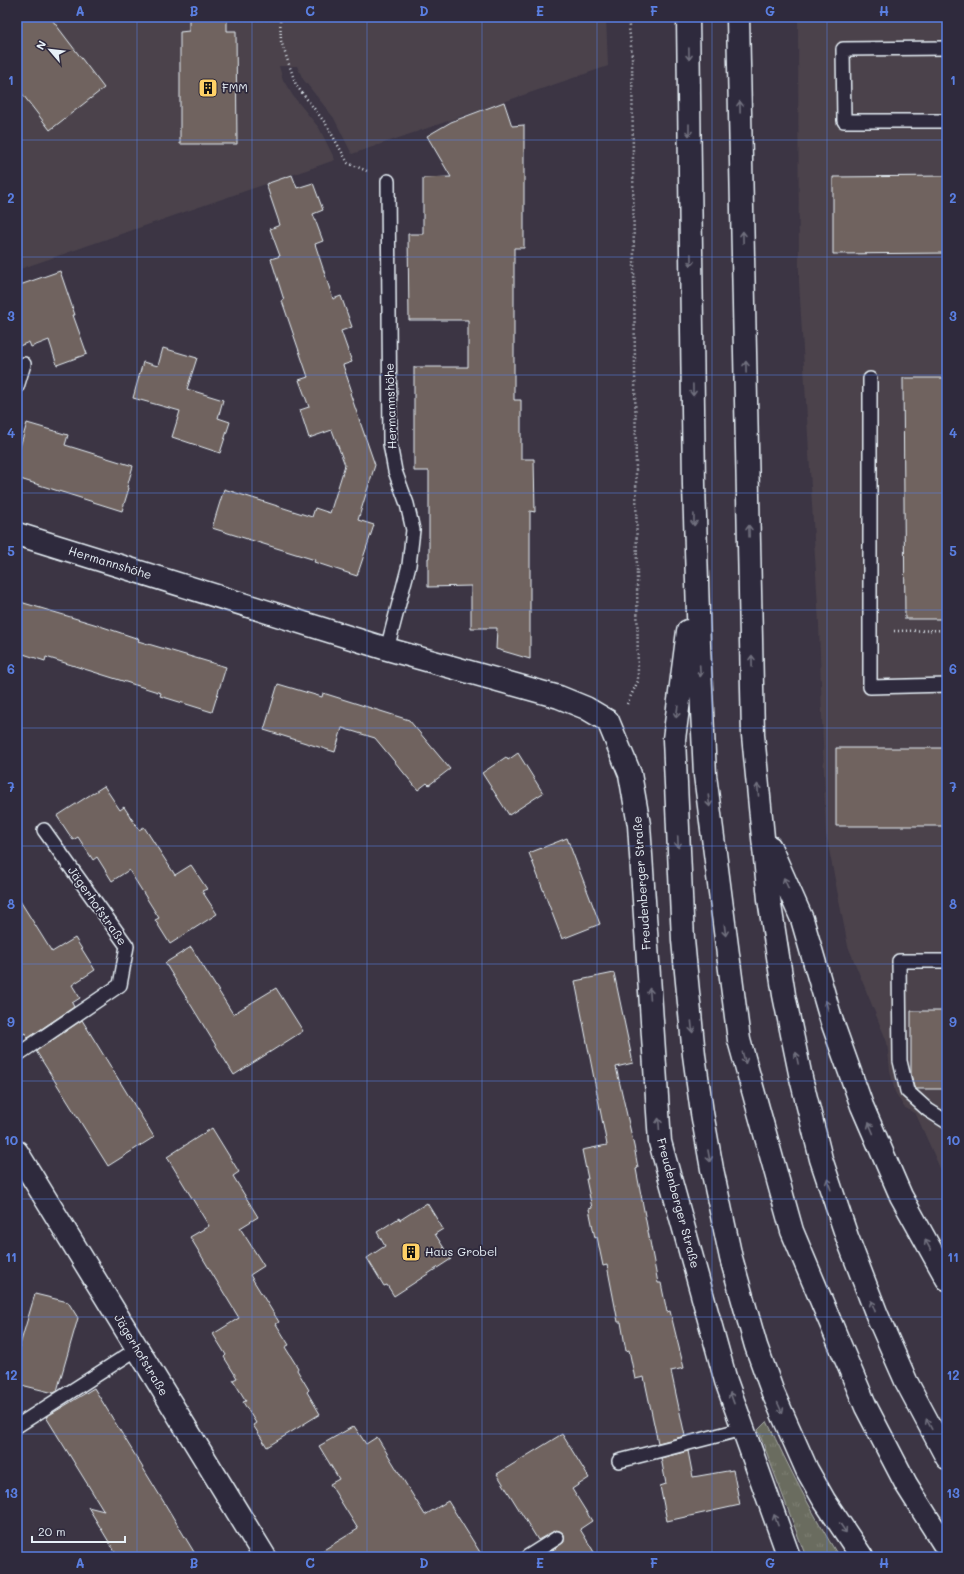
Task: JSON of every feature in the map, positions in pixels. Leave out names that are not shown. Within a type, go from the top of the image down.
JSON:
[{"type":"main road","points":[[688,17],[696,576],[706,775],[739,1040],[792,1231],[866,1407],[906,1484],[947,1549]]},
{"type":"main road","points":[[738,17],[753,735],[769,899],[784,995],[801,1078],[821,1159],[847,1237],[877,1315],[906,1381],[947,1458]]},
{"type":"main road","name":"Hermannshöhe","points":[[17,534],[387,649],[559,697],[586,708],[608,721]]},
{"type":"main road","points":[[696,576],[674,739],[683,940],[694,1055],[702,1113],[712,1169],[732,1258],[756,1346],[773,1393],[807,1470],[824,1500],[862,1557]]},
{"type":"main road","name":"Freudenberger Straße","points":[[608,721],[630,774],[639,825],[660,1142],[726,1381],[789,1557]]},
{"type":"main road","points":[[762,829],[802,919],[831,1019],[862,1106],[901,1196],[947,1279]]},
{"type":"main road","name":"Jägerhofstraße","points":[[17,1152],[265,1557]]},
{"type":"lane","points":[[947,48],[844,49],[844,121],[947,121]]},
{"type":"lane","name":"Hermannshöhe","points":[[387,649],[409,565],[413,530],[407,504],[395,471],[390,444],[388,180]]},
{"type":"lane","points":[[17,387],[24,364]]},
{"type":"lane","points":[[870,379],[870,687],[947,685]]},
{"type":"lane","name":"Jägerhofstraße","points":[[17,1055],[120,985],[127,946],[44,830]]},
{"type":"lane","points":[[947,961],[899,962],[900,1061],[907,1091],[928,1110],[947,1122]]},
{"type":"lane","points":[[17,1426],[137,1349]]},
{"type":"lane","points":[[618,1461],[743,1429]]},
{"type":"lane","points":[[527,1557],[557,1538]]},
{"type":"path","points":[[608,721],[626,706],[638,681],[632,56],[628,17]]},
{"type":"path","points":[[234,19],[280,18],[281,41],[296,85],[326,124],[348,163],[388,180]]},
{"type":"path","points":[[869,632],[947,630]]},
{"type":"shaded area","points":[[17,17],[606,17],[608,66],[352,154],[334,118],[303,79],[297,66],[279,66],[283,80],[293,96],[319,128],[335,160],[17,270]]},
{"type":"shaded area","points":[[798,17],[947,17],[947,1184],[916,1114],[904,1107],[895,1092],[890,1070],[887,1042],[848,946],[826,834],[819,624],[799,281]]},
{"type":"green space","points":[[767,1421],[819,1524],[839,1557],[806,1557],[758,1430]]},
{"type":"building","points":[[17,17],[50,17],[104,88],[50,130],[17,87]]},
{"type":"building","name":"FMM","points":[[189,17],[227,17],[227,31],[236,31],[237,144],[180,144],[180,32],[189,31]]},
{"type":"building","points":[[504,102],[512,126],[524,125],[524,248],[514,248],[514,400],[521,400],[521,459],[534,459],[535,512],[530,511],[530,659],[496,649],[497,628],[471,628],[471,586],[428,587],[429,471],[414,471],[414,367],[468,367],[468,320],[409,320],[408,234],[423,234],[423,178],[451,177],[427,136],[451,122]]},
{"type":"building","points":[[292,175],[297,188],[313,183],[323,210],[313,214],[323,241],[315,244],[333,299],[341,296],[352,327],[341,331],[352,362],[343,365],[352,392],[350,393],[375,465],[358,520],[374,525],[357,576],[314,562],[315,560],[212,528],[224,489],[312,517],[315,508],[330,513],[345,465],[332,430],[309,438],[300,410],[309,407],[299,380],[308,377],[282,301],[284,300],[271,259],[280,256],[270,229],[280,225],[266,184]]},
{"type":"building","points":[[947,176],[947,253],[833,254],[833,177]]},
{"type":"building","points":[[60,271],[75,315],[73,315],[87,354],[57,365],[49,340],[31,347],[29,342],[17,347],[17,286]]},
{"type":"building","points":[[163,348],[197,358],[187,389],[223,400],[218,418],[230,422],[220,453],[172,437],[180,411],[133,398],[143,362],[158,366]]},
{"type":"building","points":[[903,378],[947,378],[947,619],[905,619]]},
{"type":"building","points":[[27,423],[68,435],[65,445],[133,466],[127,487],[129,488],[122,511],[17,478],[17,457]]},
{"type":"building","points":[[17,601],[94,624],[139,639],[138,641],[226,667],[212,712],[160,696],[161,693],[46,657],[45,661],[17,652]]},
{"type":"building","points":[[278,684],[322,697],[323,693],[409,720],[450,769],[429,785],[427,783],[418,790],[375,738],[342,728],[335,752],[264,730]]},
{"type":"building","points":[[836,748],[947,748],[947,826],[836,826]]},
{"type":"building","points":[[518,753],[543,793],[509,815],[482,773],[506,757],[508,760]]},
{"type":"building","points":[[104,786],[120,810],[124,807],[139,830],[144,827],[175,875],[191,865],[207,889],[202,891],[217,914],[170,944],[155,920],[159,918],[129,870],[112,881],[97,857],[93,860],[78,837],[73,840],[57,816]]},
{"type":"building","points":[[567,838],[600,924],[562,939],[529,853]]},
{"type":"building","points":[[17,896],[52,952],[75,938],[95,970],[72,985],[80,998],[72,1003],[74,1007],[28,1038],[25,1033],[17,1038]]},
{"type":"building","points":[[191,947],[233,1014],[276,988],[303,1031],[234,1075],[165,963]]},
{"type":"building","points":[[614,973],[633,1063],[616,1067],[634,1146],[638,1168],[636,1169],[658,1283],[661,1283],[667,1312],[670,1311],[684,1368],[671,1371],[685,1436],[658,1443],[644,1377],[635,1379],[629,1350],[626,1351],[621,1322],[618,1322],[607,1265],[603,1266],[597,1237],[595,1238],[589,1209],[592,1208],[586,1179],[588,1179],[582,1150],[607,1145],[575,981]]},
{"type":"building","points":[[911,1011],[947,1011],[947,1089],[916,1089],[914,1087],[911,1074]]},
{"type":"building","points":[[82,1020],[154,1137],[108,1166],[36,1051]]},
{"type":"building","points":[[212,1128],[239,1172],[233,1176],[258,1217],[240,1228],[264,1266],[250,1275],[279,1322],[276,1324],[289,1345],[285,1347],[298,1368],[297,1370],[309,1390],[307,1392],[320,1414],[267,1447],[253,1425],[256,1423],[243,1402],[246,1401],[233,1380],[237,1378],[224,1357],[226,1355],[213,1334],[239,1318],[190,1237],[209,1226],[167,1157]]},
{"type":"building","name":"Haus Grobel","points":[[427,1203],[443,1229],[435,1234],[451,1259],[394,1296],[387,1285],[384,1286],[367,1258],[385,1246],[377,1232]]},
{"type":"building","points":[[35,1294],[68,1302],[78,1318],[57,1391],[54,1393],[17,1384],[17,1355]]},
{"type":"building","points":[[94,1388],[197,1557],[118,1557],[88,1507],[104,1511],[46,1417]]},
{"type":"building","points":[[354,1426],[366,1444],[377,1437],[425,1515],[448,1501],[483,1557],[312,1557],[358,1529],[330,1484],[339,1479],[319,1446]]},
{"type":"building","points":[[562,1434],[589,1478],[572,1489],[592,1521],[580,1529],[597,1557],[549,1557],[547,1554],[564,1542],[564,1534],[556,1530],[538,1540],[497,1474]]},
{"type":"building","points":[[688,1451],[693,1477],[733,1470],[740,1505],[667,1521],[660,1486],[666,1484],[661,1458]]},
{"type":"place","name":"FMM","points":[[208,88]]},
{"type":"place","name":"Haus Grobel","points":[[411,1252]]}]
